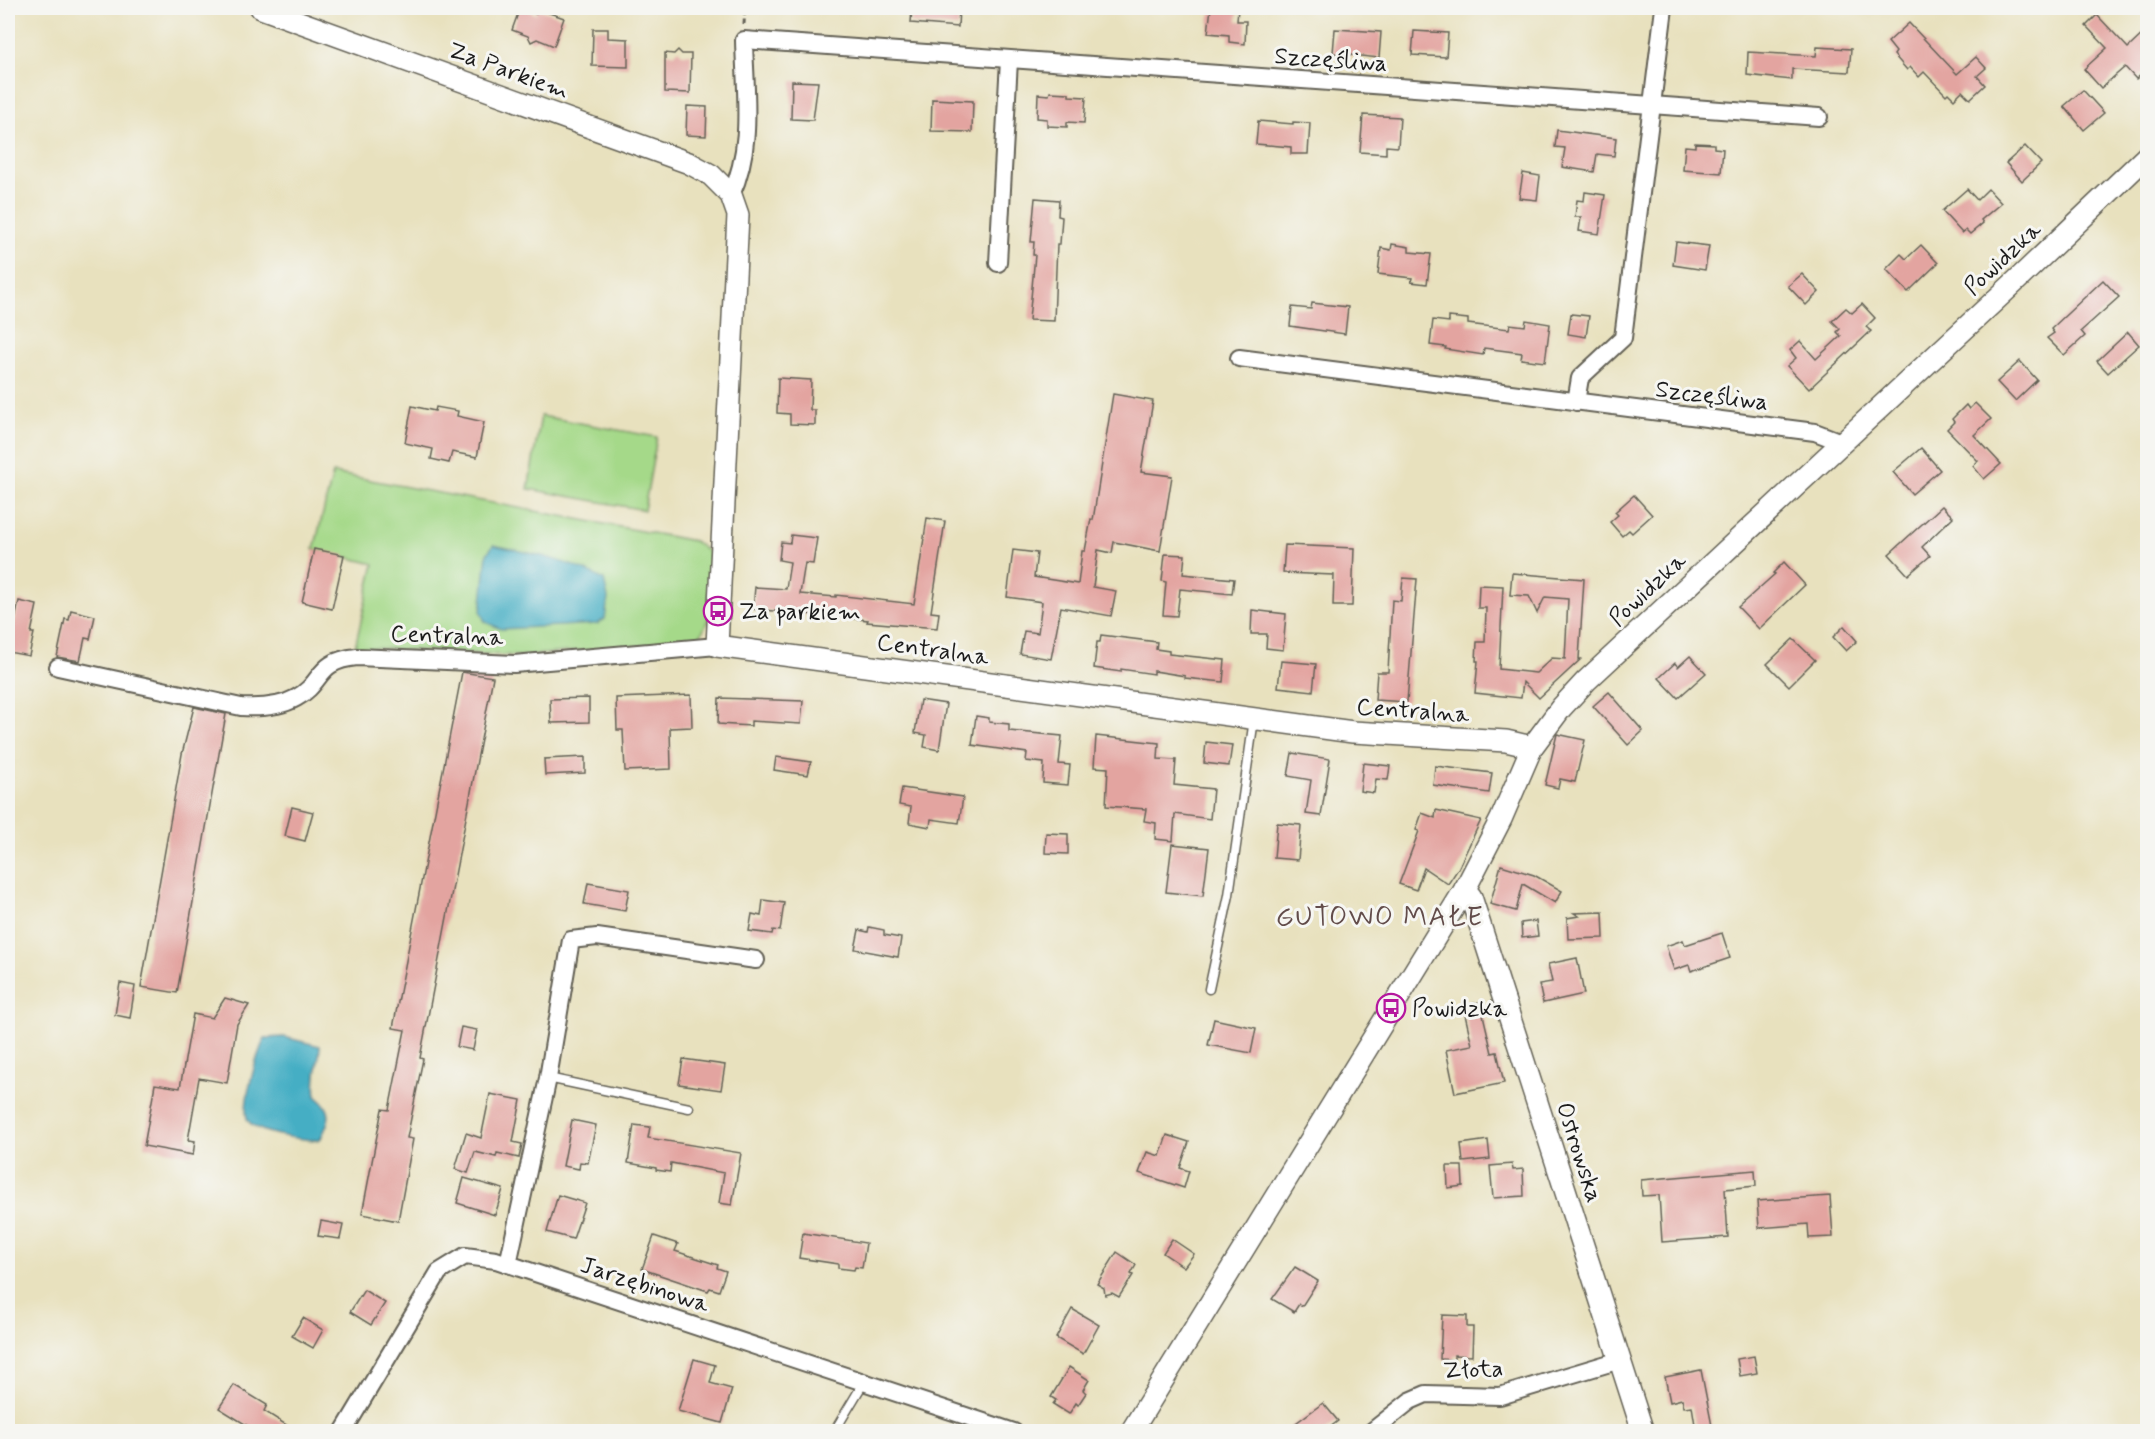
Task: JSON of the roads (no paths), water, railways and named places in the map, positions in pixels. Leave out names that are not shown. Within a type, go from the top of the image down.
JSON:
[{"type":"street","name":"Za Parkiem","points":[[261,8],[689,163],[711,176],[731,195]]},
{"type":"street","points":[[1576,402],[1580,378],[1623,338],[1650,106],[1664,8]]},
{"type":"street","name":"Szczęśliwa","points":[[731,195],[740,175],[747,141],[744,40],[1819,117]]},
{"type":"street","points":[[998,262],[1009,60]]},
{"type":"street","name":"Powidzka","points":[[1131,1431],[1465,889],[1501,819],[1532,747],[1561,708],[1586,681],[2016,281],[2148,154]]},
{"type":"street","points":[[717,646],[738,215],[731,195]]},
{"type":"street","name":"Szczęśliwa","points":[[1239,358],[1815,432],[1841,442]]},
{"type":"street","name":"Centralna","points":[[58,667],[241,707],[262,708],[295,699],[307,690],[330,663],[346,658],[514,664],[717,646],[1353,732],[1506,741],[1532,747]]},
{"type":"street","name":"Ostrowska","points":[[1465,889],[1471,897],[1643,1431]]},
{"type":"street","points":[[508,1264],[548,1078],[571,940],[597,937],[756,960]]},
{"type":"street","name":"Jarzębinowa","points":[[343,1431],[440,1272],[465,1256],[496,1260],[1014,1431]]},
{"type":"street","name":"Złota","points":[[1371,1431],[1410,1401],[1426,1394],[1500,1396],[1620,1360]]},
{"type":"lane","points":[[1209,989],[1229,895],[1254,719]]},
{"type":"lane","points":[[548,1078],[689,1108]]},
{"type":"lane","points":[[834,1431],[864,1382]]},
{"type":"water","points":[[493,545],[565,563],[604,580],[608,598],[605,619],[597,624],[501,629],[485,622],[481,612],[487,554]]},
{"type":"water","points":[[284,1037],[320,1046],[315,1090],[316,1096],[326,1106],[329,1116],[320,1140],[293,1138],[272,1133],[255,1127],[249,1122],[246,1106],[248,1094],[265,1038]]},
{"type":"place","name":"Za parkiem","points":[[718,611]]},
{"type":"place","name":"Powidzka","points":[[1391,1008]]},
{"type":"district","name":"GUTOWO MAŁE","points":[[1380,916]]}]
